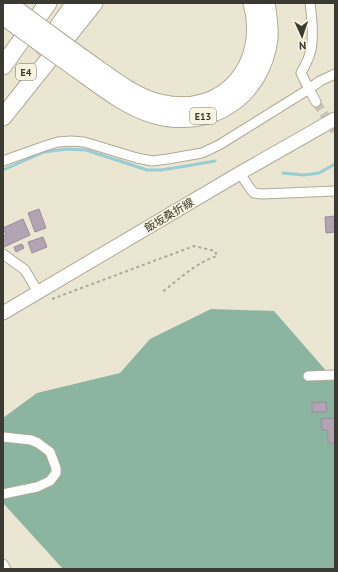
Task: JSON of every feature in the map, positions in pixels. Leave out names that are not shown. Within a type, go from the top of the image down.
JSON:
[{"type":"highway","points":[[7,3],[77,62],[151,100],[172,106],[186,106],[202,103],[216,98],[238,81],[252,56],[256,21],[252,3]]},
{"type":"highway","name":"E4","points":[[3,66],[48,3]]},
{"type":"highway","name":"E4","points":[[3,103],[75,3]]},
{"type":"highway","points":[[3,117],[94,3]]},
{"type":"highway","name":"E13","points":[[3,16],[77,62],[118,98],[153,115],[187,119],[204,116],[215,112],[235,101],[248,88],[259,72],[265,56],[269,38],[269,20],[266,3]]},
{"type":"main road","name":"飯坂桑折線","points":[[3,313],[43,296],[240,173],[335,119]]},
{"type":"street","points":[[310,3],[313,35],[311,50],[301,73],[316,102]]},
{"type":"street","points":[[3,161],[45,146],[71,141],[84,142],[152,161],[202,153],[218,146],[320,81],[335,74]]},
{"type":"street","points":[[240,173],[254,192],[262,194],[335,191]]},
{"type":"street","points":[[3,254],[25,270],[43,296]]},
{"type":"street","points":[[308,376],[335,375]]},
{"type":"street","points":[[3,437],[31,440],[38,443],[50,452],[56,468],[56,473],[50,481],[37,487],[3,494]]},
{"type":"street","points":[[3,564],[6,569]]},
{"type":"path","points":[[43,296],[194,246],[215,251],[217,256],[208,259],[197,266],[161,293]]},
{"type":"green space","points":[[211,309],[274,311],[335,381],[335,569],[63,569],[3,503],[3,418],[37,393],[120,373],[150,339]]},
{"type":"building","points":[[39,209],[46,228],[35,232],[28,213]]},
{"type":"building","points":[[335,216],[335,232],[326,233],[325,217]]},
{"type":"building","points":[[23,219],[30,235],[4,247],[3,236],[6,235],[3,228]]},
{"type":"building","points":[[43,237],[47,247],[32,253],[28,242]]},
{"type":"building","points":[[22,244],[24,248],[16,252],[14,247]]},
{"type":"building","points":[[326,402],[327,412],[312,412],[312,403]]},
{"type":"building","points":[[335,418],[335,443],[328,443],[328,430],[322,430],[321,419]]},
{"type":"waterway","points":[[3,170],[44,152],[67,149],[86,150],[147,170],[161,170],[215,161]]},
{"type":"waterway","points":[[283,173],[304,175],[319,173],[335,164]]},
{"type":"tunnel","points":[[316,102],[335,131]]}]
